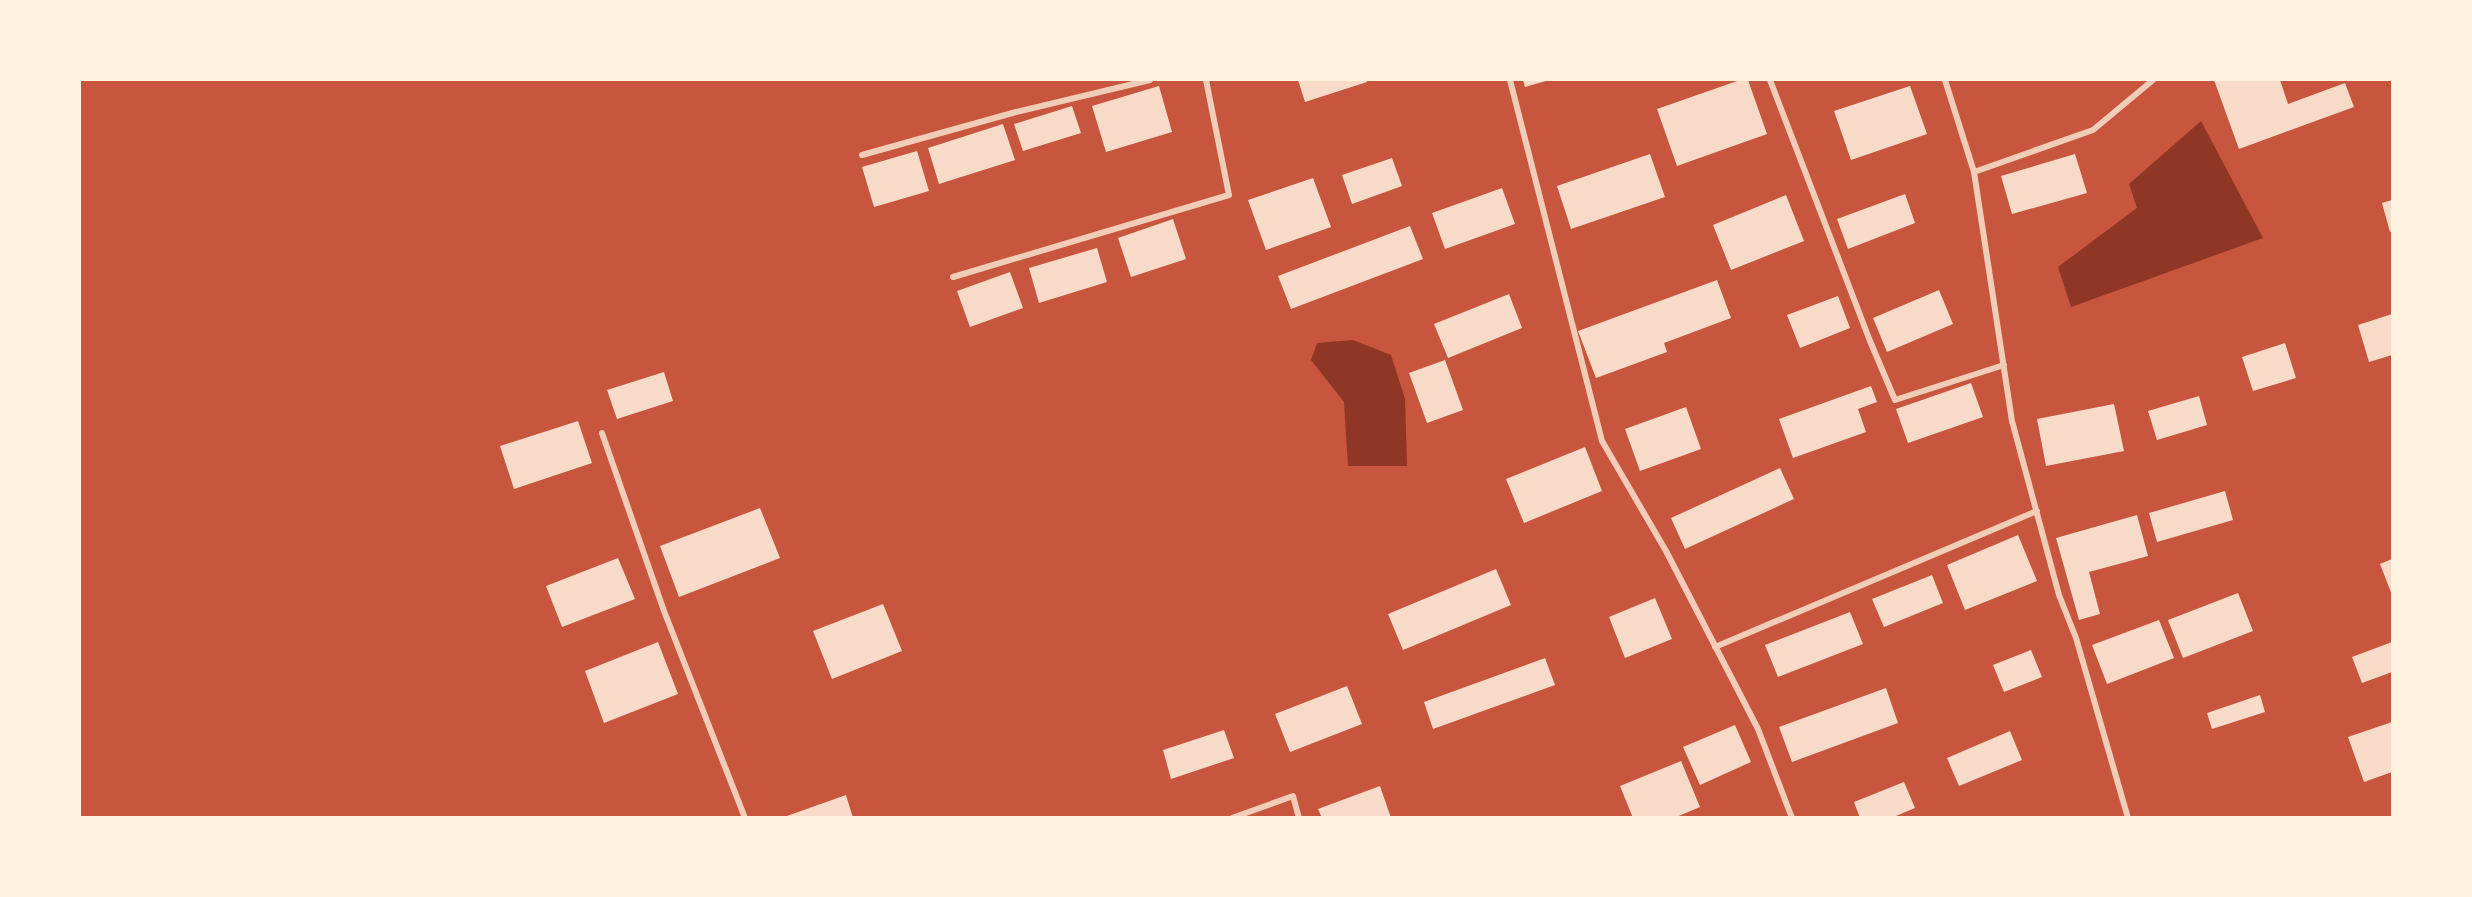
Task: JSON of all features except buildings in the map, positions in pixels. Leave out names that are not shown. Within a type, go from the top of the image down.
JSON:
[{"type":"street","points":[[862,155],[1016,112],[1150,80]]},
{"type":"street","points":[[953,277],[1228,195],[1206,80]]},
{"type":"street","points":[[1510,80],[1602,441],[1665,551],[1758,729],[1792,818]]},
{"type":"street","points":[[1770,80],[1865,330],[1895,400],[2004,365]]},
{"type":"street","points":[[1945,80],[1974,172],[2012,421],[2059,595],[2076,638],[2128,818]]},
{"type":"street","points":[[1974,172],[2093,130],[2153,80]]},
{"type":"street","points":[[602,432],[664,611],[745,818]]},
{"type":"street","points":[[1715,646],[2037,512]]},
{"type":"street","points":[[1232,818],[1293,796],[1299,818]]},
{"type":"shaded area","points":[[2201,121],[2263,238],[2071,307],[2058,267],[2137,208],[2129,184]]},
{"type":"shaded area","points":[[1353,340],[1391,355],[1405,399],[1407,466],[1348,466],[1344,402],[1311,360],[1317,343]]}]
